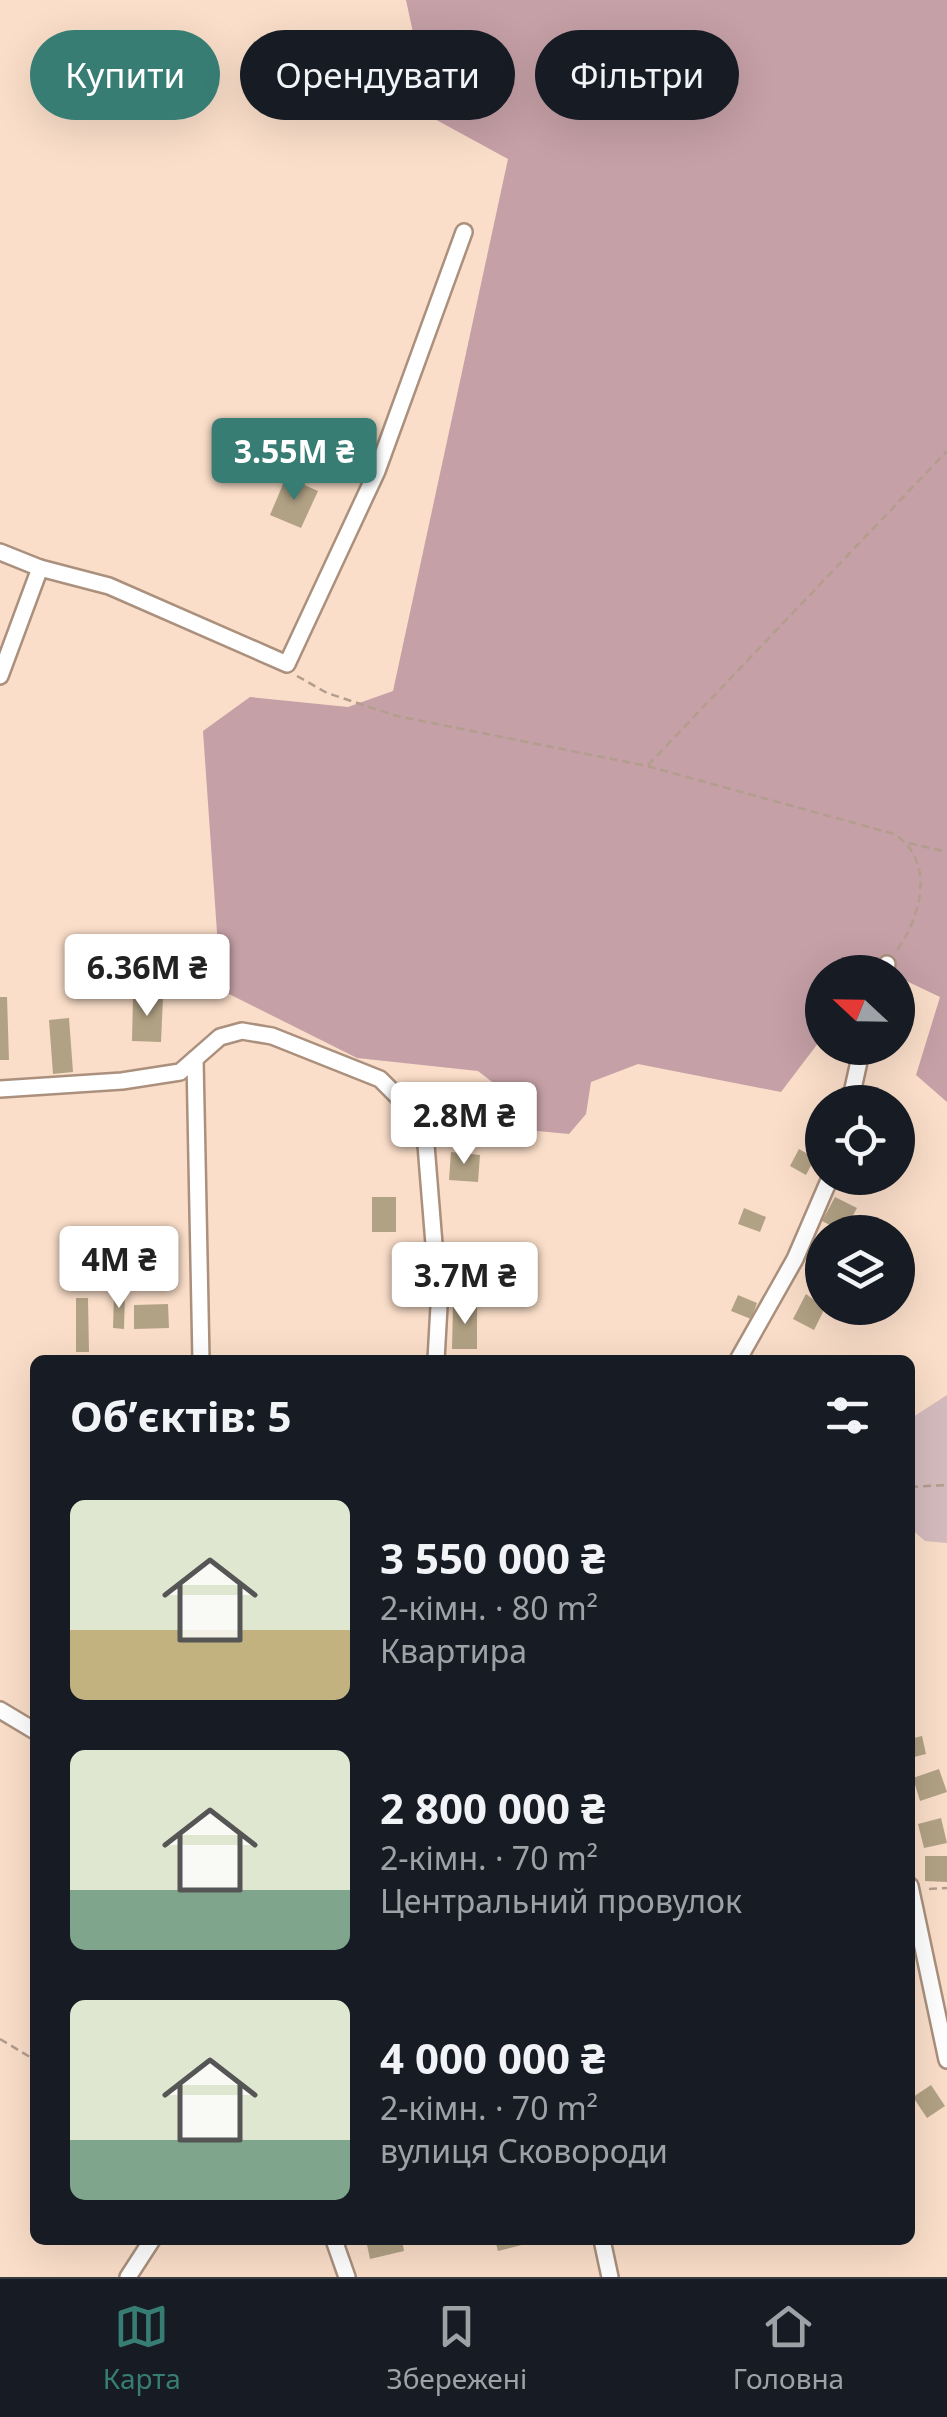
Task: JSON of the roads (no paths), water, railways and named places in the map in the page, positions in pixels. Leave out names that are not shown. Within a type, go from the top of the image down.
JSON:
[{"type":"street","points":[[0,552],[40,568],[110,586],[287,664],[377,471],[464,232]]},
{"type":"street","points":[[0,676],[40,568]]},
{"type":"street","points":[[0,1089],[122,1081],[180,1072],[220,1037],[242,1031],[272,1036],[380,1079],[398,1097],[426,1145],[439,1306],[436,1355]]},
{"type":"street","points":[[195,1058],[201,1355]]},
{"type":"street","points":[[741,1355],[796,1259],[823,1195]]},
{"type":"street","points":[[0,1710],[30,1728]]},
{"type":"street","points":[[915,1911],[947,2060]]},
{"type":"street","points":[[128,2277],[149,2245]]},
{"type":"street","points":[[336,2245],[347,2277]]},
{"type":"street","points":[[603,2245],[610,2277]]}]
